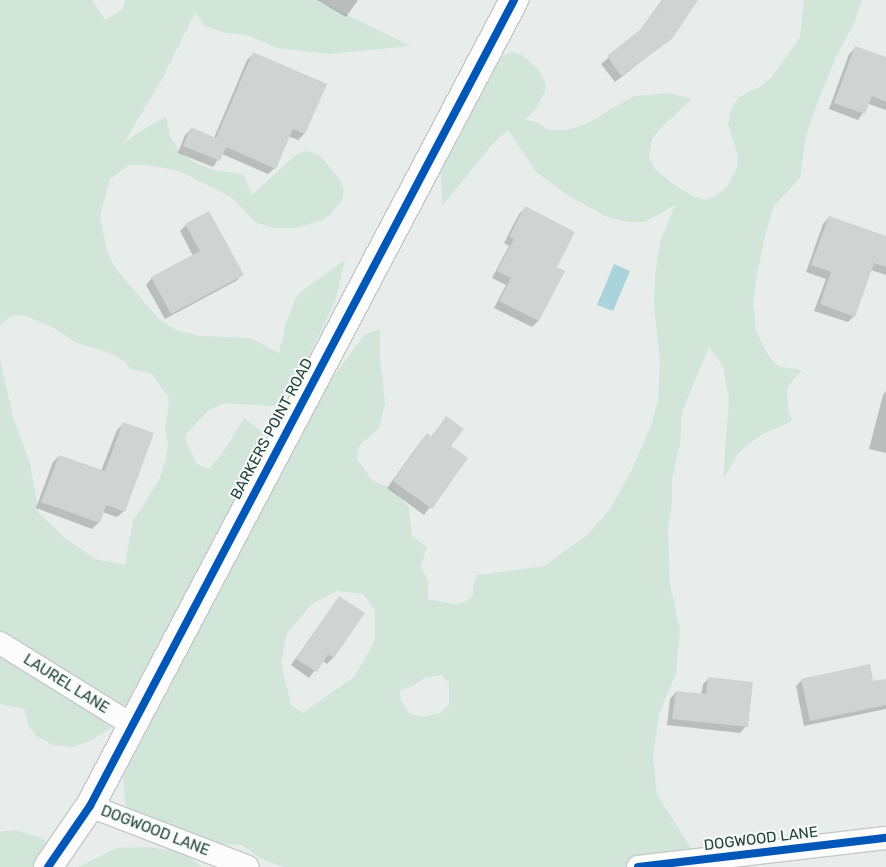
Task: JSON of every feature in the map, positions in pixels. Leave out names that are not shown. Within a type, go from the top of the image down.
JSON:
[{"type":"street","name":"BARKERS POINT ROAD","points":[[48,867],[90,806],[514,0]]},
{"type":"street","name":"LAUREL LANE","points":[[0,643],[132,725]]},
{"type":"street","name":"DOGWOOD LANE","points":[[90,806],[248,867]]},
{"type":"street","name":"DOGWOOD LANE","points":[[638,867],[886,838]]},
{"type":"green space","points":[[0,0],[92,0],[105,20],[122,10],[126,0],[317,0],[411,46],[329,54],[277,48],[247,35],[225,33],[205,26],[195,13],[163,77],[123,145],[133,136],[166,116],[170,136],[181,153],[197,164],[218,171],[237,173],[244,176],[252,195],[293,157],[304,151],[312,152],[321,157],[341,181],[344,190],[342,200],[331,214],[323,220],[296,228],[274,228],[256,223],[230,196],[179,171],[147,165],[129,165],[110,179],[100,216],[107,251],[116,269],[159,319],[176,330],[200,336],[251,338],[279,353],[286,323],[296,297],[304,289],[345,260],[335,302],[292,391],[274,406],[225,403],[209,410],[186,434],[186,442],[197,464],[209,469],[221,455],[244,418],[262,432],[264,450],[258,507],[283,473],[298,440],[311,398],[330,381],[365,334],[380,329],[380,356],[385,404],[379,428],[359,446],[357,459],[372,480],[394,490],[409,508],[412,536],[427,547],[421,566],[428,581],[428,599],[454,604],[465,602],[473,596],[473,586],[477,575],[544,566],[587,535],[611,508],[632,469],[652,423],[658,400],[660,364],[654,303],[655,275],[660,242],[675,205],[645,222],[627,222],[607,217],[569,196],[537,173],[508,130],[492,145],[442,206],[441,162],[488,81],[492,68],[499,58],[510,52],[521,54],[538,69],[545,82],[545,92],[535,110],[525,119],[538,123],[548,130],[567,130],[586,124],[634,96],[670,93],[692,99],[652,139],[649,157],[656,170],[676,186],[693,196],[706,200],[727,187],[737,168],[738,156],[728,124],[731,109],[739,97],[759,87],[772,77],[800,37],[804,0],[862,0],[854,24],[836,57],[817,104],[806,136],[800,178],[774,206],[757,274],[753,302],[756,331],[768,355],[778,366],[802,370],[787,388],[788,409],[792,421],[761,435],[739,452],[723,479],[729,398],[723,367],[709,347],[682,412],[680,444],[672,478],[672,504],[668,529],[670,585],[680,629],[676,674],[659,714],[653,757],[657,794],[697,858],[710,867],[284,867],[261,859],[242,845],[203,843],[179,849],[202,867],[78,867],[117,848],[148,847],[169,850],[149,821],[126,810],[123,775],[141,726],[123,720],[91,741],[72,747],[53,745],[36,736],[28,724],[24,709],[0,704],[0,359],[13,417],[30,463],[39,513],[65,538],[95,559],[125,565],[133,521],[158,482],[166,459],[168,446],[165,426],[169,408],[168,397],[152,374],[130,369],[125,362],[112,354],[77,343],[50,326],[23,315],[12,316],[0,325]],"holes":[[[337,591],[363,594],[375,610],[375,640],[355,676],[303,713],[291,705],[281,663],[287,633],[312,604]],[[441,675],[449,683],[449,704],[440,713],[421,717],[409,713],[401,701],[400,690],[413,686],[425,678]]]},
{"type":"green space","points":[[14,830],[39,837],[61,851],[66,867],[0,867],[0,832]]},
{"type":"water","points":[[614,264],[630,271],[613,311],[597,305]]},
{"type":"building","points":[[663,0],[698,0],[672,39],[621,76],[607,56],[641,29]]},
{"type":"building","points":[[855,46],[886,57],[886,102],[872,96],[865,114],[834,103]]},
{"type":"building","points":[[253,52],[327,84],[305,134],[293,129],[276,169],[226,147],[220,161],[183,146],[191,127],[216,138]]},
{"type":"building","points":[[525,206],[575,232],[557,267],[565,271],[539,321],[499,301],[511,278],[497,271],[514,239],[509,237]]},
{"type":"building","points":[[209,211],[244,275],[171,314],[151,277],[200,251],[185,224]]},
{"type":"building","points":[[829,216],[886,236],[886,267],[874,263],[855,317],[820,304],[831,272],[811,265]]},
{"type":"building","points":[[446,416],[464,429],[451,446],[468,458],[432,509],[393,481],[427,433],[432,437]]},
{"type":"building","points":[[123,422],[154,433],[125,512],[106,505],[100,523],[41,502],[59,455],[105,471]]},
{"type":"building","points":[[339,596],[365,613],[334,658],[328,654],[317,672],[296,659]]},
{"type":"building","points":[[870,664],[873,681],[886,679],[886,705],[810,721],[801,679]]},
{"type":"building","points":[[708,677],[753,682],[748,727],[672,719],[676,691],[706,694]]},
{"type":"cycle path","points":[[48,867],[90,806],[514,0]]},
{"type":"cycle path","points":[[638,867],[886,838]]}]
